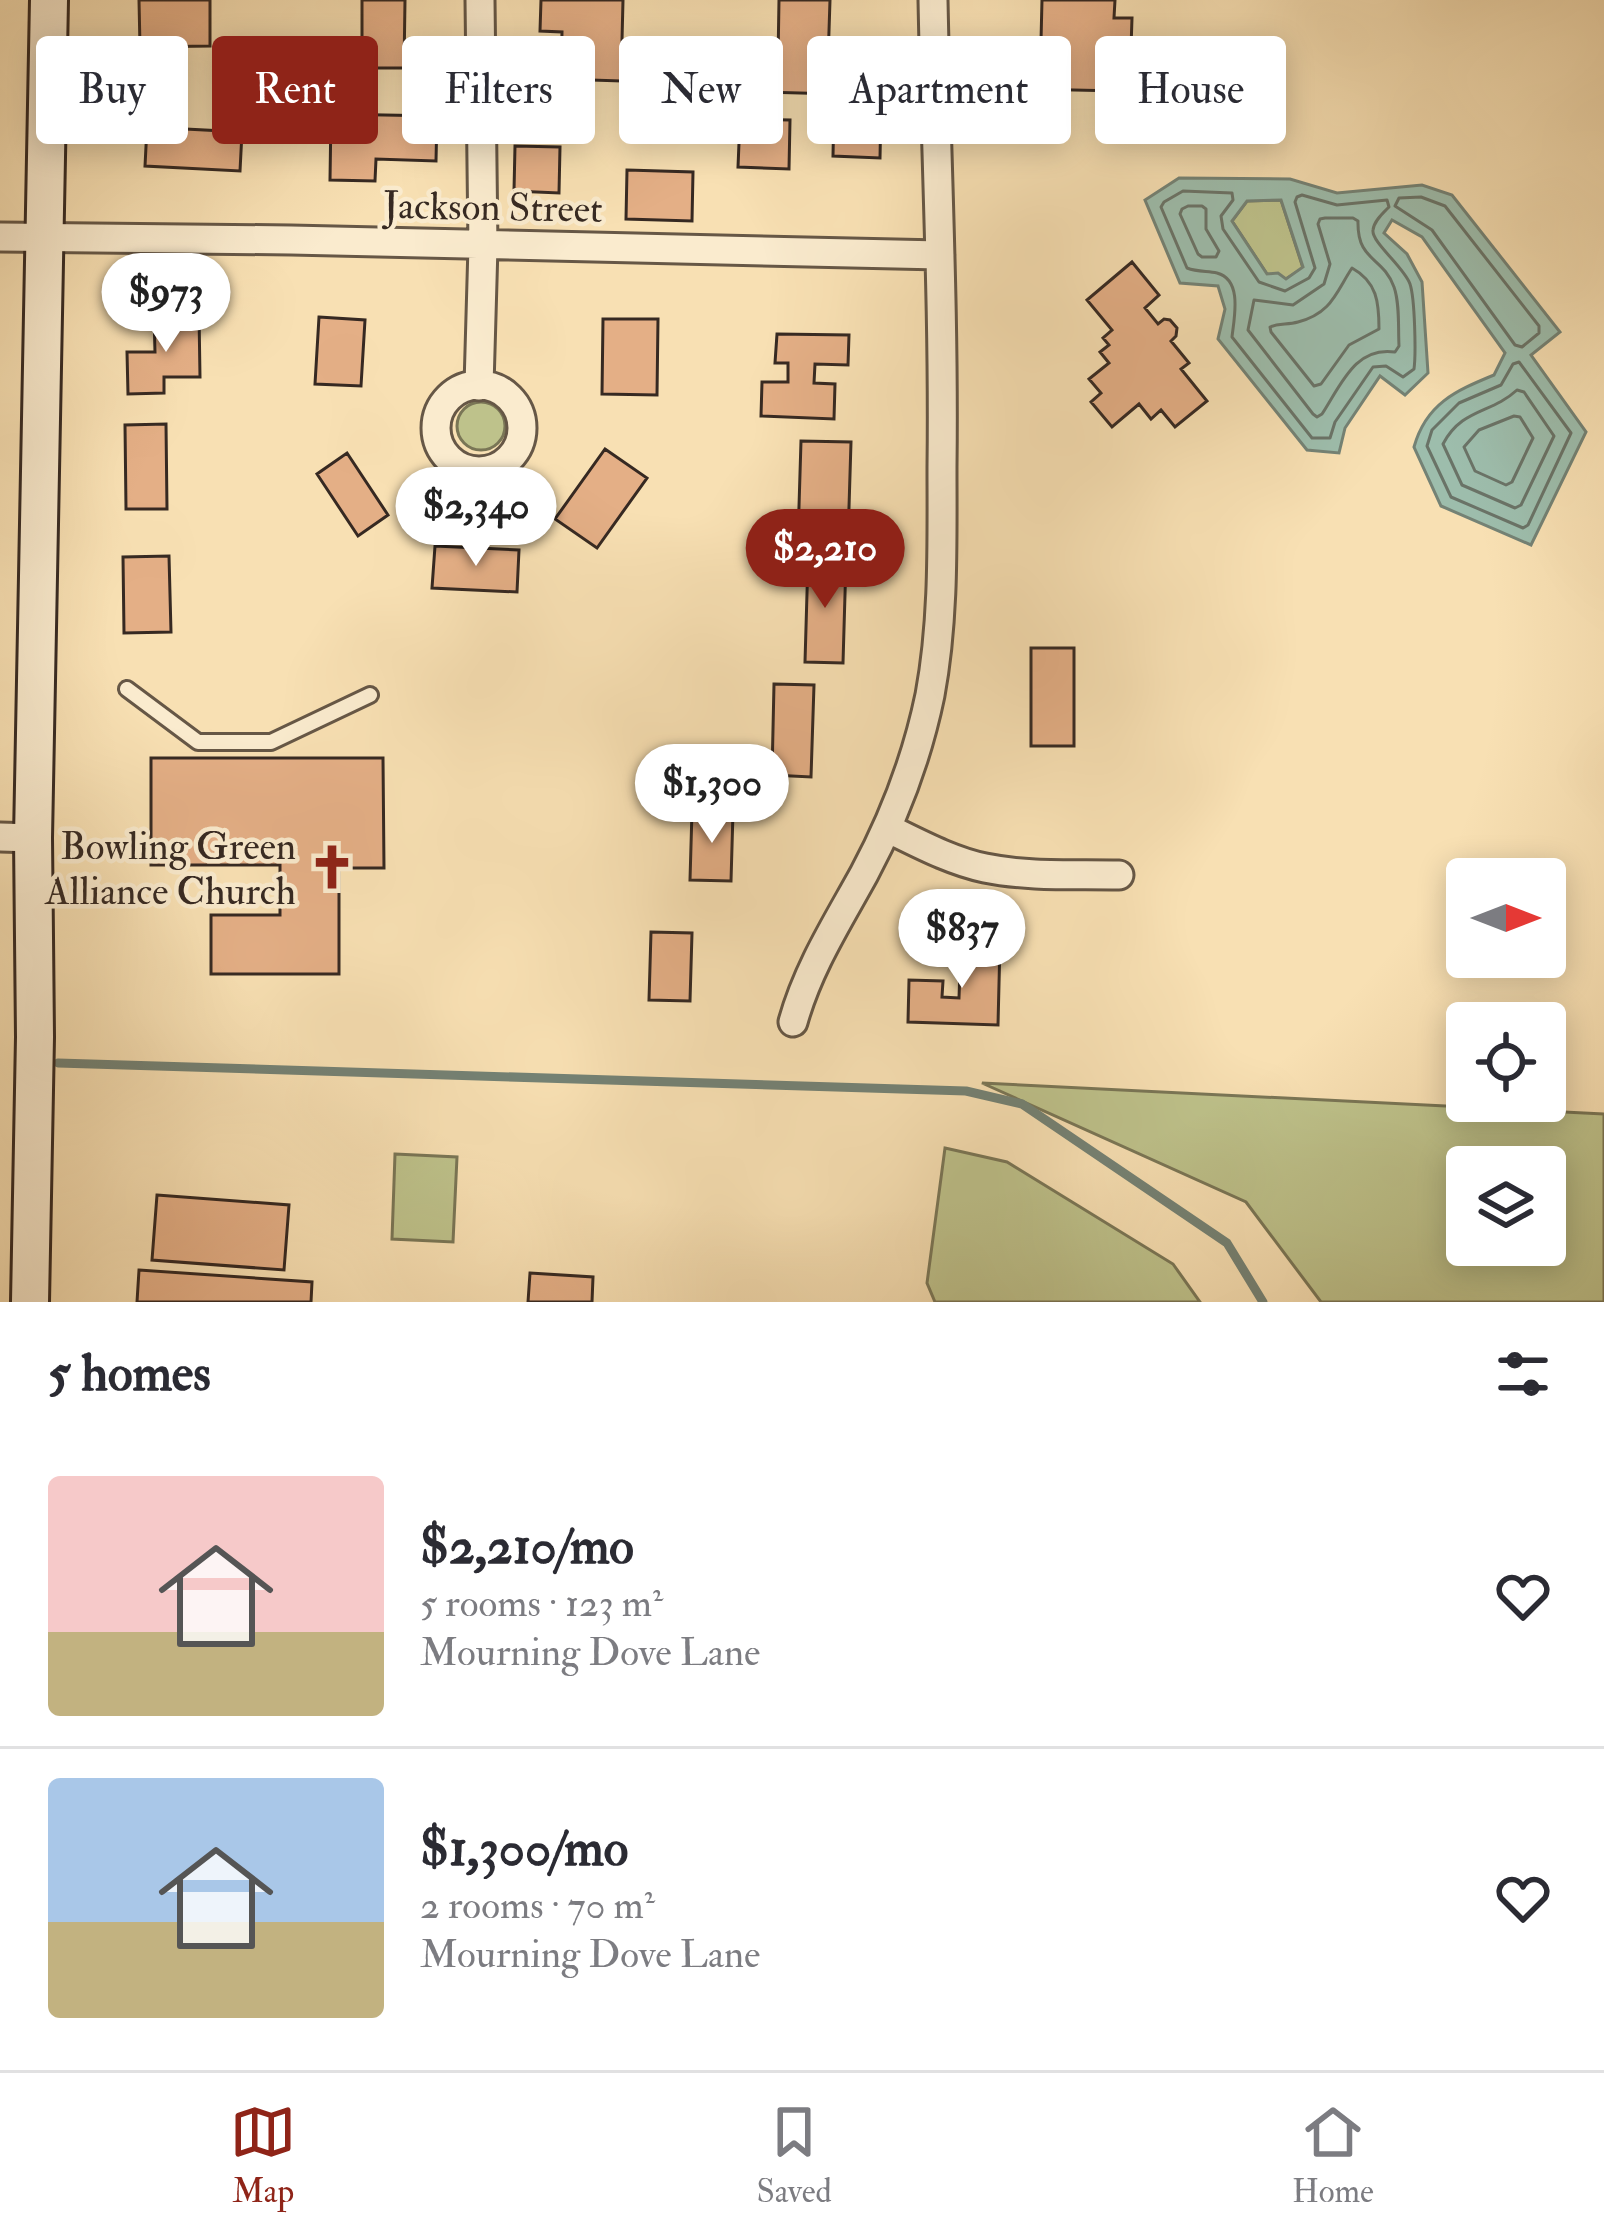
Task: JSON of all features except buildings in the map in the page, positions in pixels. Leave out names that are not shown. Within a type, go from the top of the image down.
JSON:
[{"type":"main road","points":[[30,1302],[35,1037],[17,837],[44,237],[49,0]]},
{"type":"street","points":[[479,386],[483,246],[480,0]]},
{"type":"street","points":[[793,1022],[818,956],[887,828],[912,764],[936,649],[943,362],[933,0]]},
{"type":"street","name":"Jackson Street","points":[[0,237],[940,255]]},
{"type":"street","points":[[887,828],[960,862],[985,868],[1119,875]]},
{"type":"lane","points":[[127,689],[198,742],[271,742],[370,695]]},
{"type":"green space","points":[[1281,200],[1303,268],[1286,279],[1267,274],[1232,221],[1247,201]]},
{"type":"green space","points":[[481,402],[498,409],[505,426],[498,443],[481,450],[464,443],[457,426],[464,409]]},
{"type":"green space","points":[[982,1083],[1446,1106],[1446,1122],[1566,1122],[1566,1112],[1604,1114],[1604,1302],[1321,1302],[1246,1202]]},
{"type":"green space","points":[[945,1148],[1007,1162],[1173,1264],[1200,1302],[935,1302],[927,1283]]},
{"type":"green space","points":[[395,1154],[457,1157],[453,1242],[392,1239]]},
{"type":"water","points":[[1179,178],[1290,179],[1337,193],[1422,185],[1452,195],[1560,332],[1531,355],[1586,432],[1531,545],[1441,506],[1414,447],[1434,410],[1455,393],[1494,375],[1505,353],[1422,237],[1392,220],[1384,233],[1407,254],[1422,282],[1428,373],[1405,395],[1380,376],[1345,428],[1339,453],[1307,450],[1218,339],[1225,309],[1218,286],[1180,283],[1145,200]],"holes":[[[1281,200],[1303,267],[1286,279],[1278,273],[1267,274],[1232,221],[1247,201]]]},
{"type":"waterway","points":[[58,1063],[966,1091],[1022,1104],[1227,1243],[1263,1302]]},
{"type":"place","name":"Bowling Green Alliance Church","points":[[332,867]]}]
